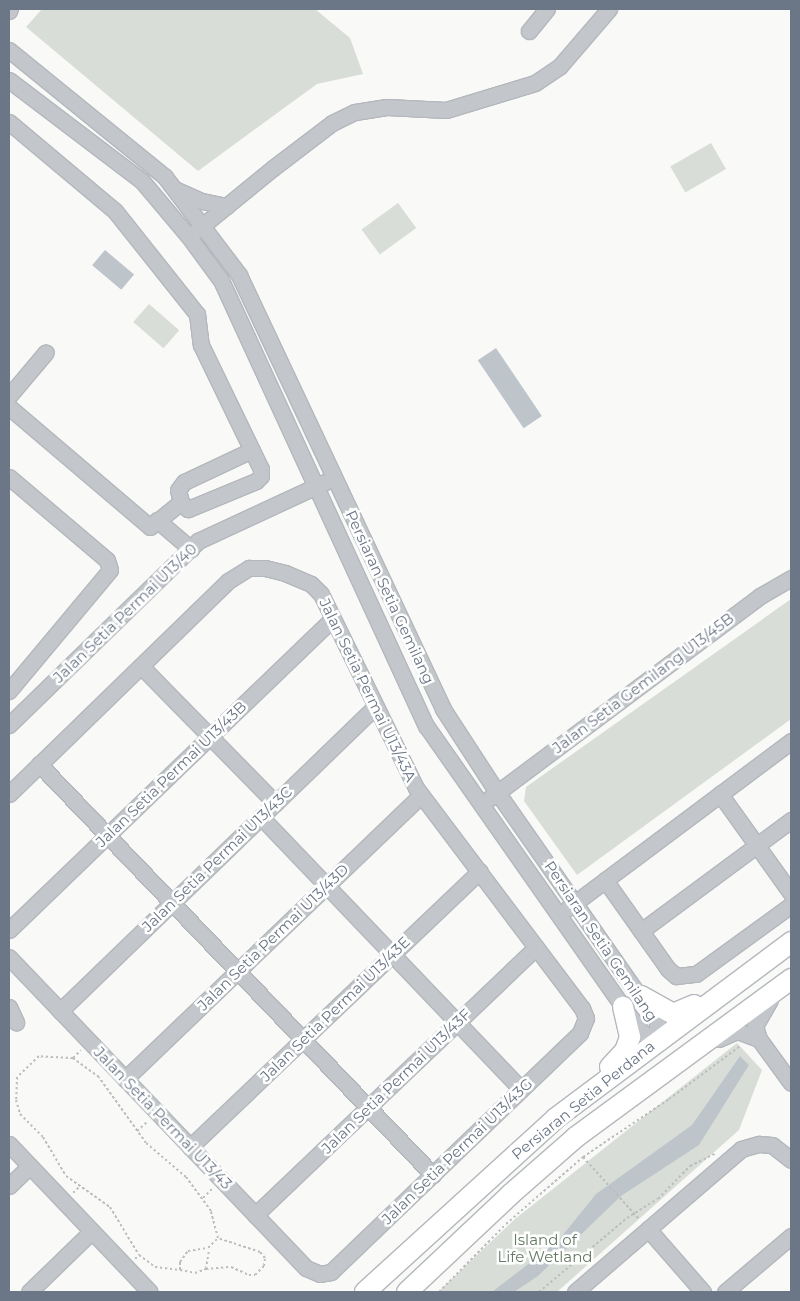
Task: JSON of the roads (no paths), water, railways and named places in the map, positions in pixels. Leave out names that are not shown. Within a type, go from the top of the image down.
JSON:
[{"type":"main road","name":"Persiaran Setia Perdana","points":[[364,1292],[414,1245],[576,1103],[734,982],[791,942]]},
{"type":"main road","points":[[576,1138],[603,1107],[654,1061],[658,1040],[672,1045],[685,1042],[750,996],[791,978]]},
{"type":"main road","name":"Persiaran Setia Perdana","points":[[408,1292],[511,1194],[576,1138],[791,978]]},
{"type":"main road","points":[[641,996],[673,1014],[734,982]]},
{"type":"main road","points":[[576,1103],[626,1051],[630,1038],[623,1007]]},
{"type":"main road","points":[[376,1292],[414,1245]]},
{"type":"street","points":[[529,31],[547,9]]},
{"type":"street","points":[[189,237],[332,123],[356,112],[388,107],[446,110],[535,83],[560,66],[609,9]]},
{"type":"street","name":"Persiaran Setia Gemilang","points":[[9,50],[144,158],[174,189],[218,245],[254,305],[443,708],[497,792],[641,996],[657,1021],[658,1040],[643,1033],[623,1007],[426,726],[220,279],[189,237],[142,181],[9,80]]},
{"type":"street","points":[[9,122],[115,211],[198,314],[201,345],[252,450],[261,469],[261,476],[256,481],[188,509],[180,502],[178,490],[184,482],[252,450]]},
{"type":"street","points":[[174,189],[202,201],[226,206]]},
{"type":"street","points":[[218,245],[226,206]]},
{"type":"street","points":[[9,396],[46,352]]},
{"type":"street","points":[[9,407],[154,524],[191,549]]},
{"type":"street","points":[[9,478],[110,564],[109,574],[9,691]]},
{"type":"street","name":"Jalan Setia Permai U13/40","points":[[9,725],[191,549],[224,528],[334,478]]},
{"type":"street","points":[[154,524],[180,502]]},
{"type":"street","name":"Jalan Setia Permai U13/43A","points":[[9,794],[228,581],[249,568],[265,568],[311,584],[320,594],[374,708],[421,795],[582,1008],[586,1018]]},
{"type":"street","name":"Jalan Setia Gemilang U13/45B","points":[[482,805],[760,596],[791,578]]},
{"type":"street","name":"Jalan Setia Permai U13/43B","points":[[9,930],[332,618]]},
{"type":"street","points":[[141,666],[275,803]]},
{"type":"street","name":"Jalan Setia Permai U13/43C","points":[[60,1010],[374,708]]},
{"type":"street","points":[[559,914],[791,741]]},
{"type":"street","points":[[39,764],[433,1175]]},
{"type":"street","points":[[720,794],[791,893]]},
{"type":"street","name":"Jalan Setia Permai U13/43D","points":[[125,1079],[421,795]]},
{"type":"street","points":[[261,817],[521,1089]]},
{"type":"street","points":[[641,931],[791,820]]},
{"type":"street","name":"Jalan Setia Permai U13/43E","points":[[190,1147],[480,871]]},
{"type":"street","points":[[605,880],[668,969],[676,976],[686,977],[708,966],[791,905]]},
{"type":"street","name":"Jalan Setia Permai U13/43F","points":[[255,1215],[536,948]]},
{"type":"street","name":"Jalan Setia Permai U13/43","points":[[11,963],[60,1010],[306,1268],[320,1274]]},
{"type":"street","points":[[755,1037],[755,1026],[759,1015],[791,978]]},
{"type":"street","points":[[9,1008],[16,1022]]},
{"type":"street","name":"Jalan Setia Permai U13/43G","points":[[320,1274],[331,1272],[433,1175],[580,1033],[586,1018]]},
{"type":"street","points":[[670,1067],[728,1034],[737,1031],[755,1037],[791,1083]]},
{"type":"street","points":[[9,1144],[150,1292]]},
{"type":"street","points":[[574,1292],[739,1151],[759,1144],[772,1144],[791,1160]]},
{"type":"street","points":[[9,1186],[30,1166]]},
{"type":"street","points":[[648,1229],[702,1292]]},
{"type":"street","points":[[29,1292],[91,1232]]},
{"type":"street","points":[[725,1292],[791,1236]]},
{"type":"park label","name":"Island of Life Wetland","points":[[545,1248]]}]
